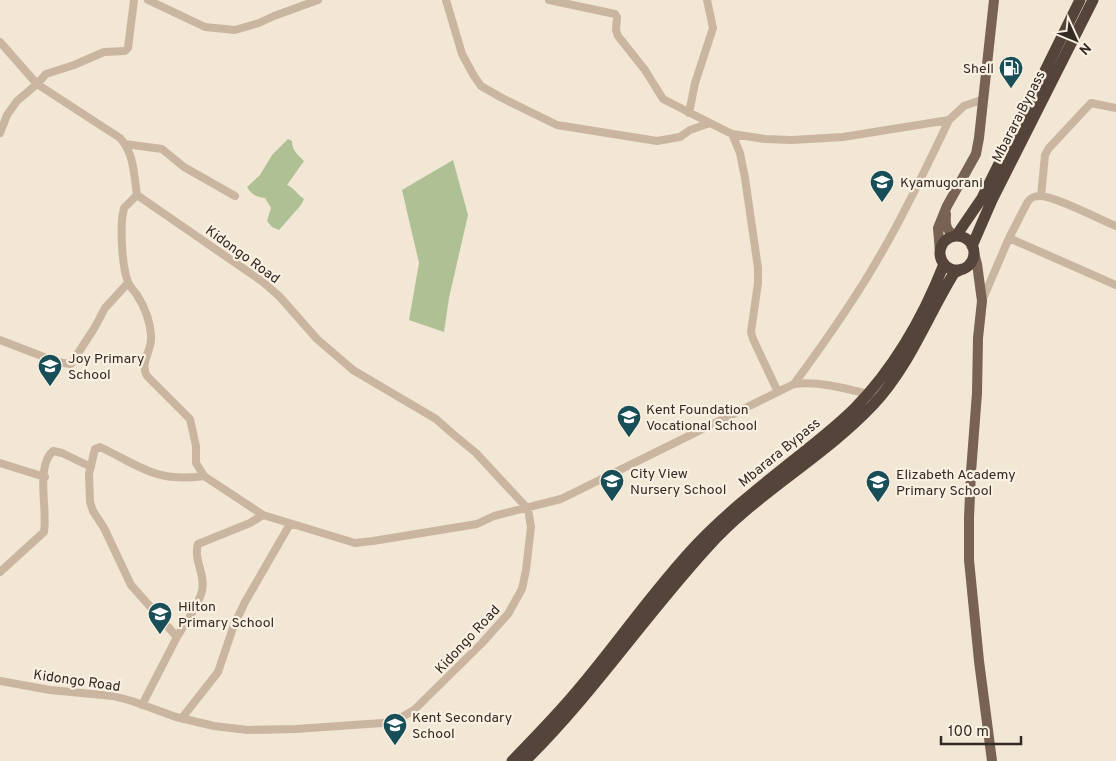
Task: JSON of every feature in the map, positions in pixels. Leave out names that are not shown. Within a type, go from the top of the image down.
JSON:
[{"type":"highway","name":"Mbarara Bypass","points":[[956,236],[982,198],[1080,0]]},
{"type":"highway","name":"Mbarara Bypass","points":[[973,250],[992,200],[1093,0]]},
{"type":"highway","points":[[956,236],[964,238],[973,250],[971,261],[962,269],[949,268],[944,264],[940,252],[945,241],[956,236]]},
{"type":"highway","name":"Mbarara Bypass","points":[[512,761],[576,692],[660,587],[698,543],[734,509],[824,436],[868,394],[916,323],[944,264]]},
{"type":"highway","name":"Mbarara Bypass","points":[[525,761],[585,695],[708,546],[760,500],[832,442],[874,404],[899,372],[914,348],[954,273],[962,269]]},
{"type":"main road","points":[[940,252],[938,228],[947,206],[976,154],[984,99],[994,0]]},
{"type":"main road","points":[[947,206],[945,225],[949,233],[956,236]]},
{"type":"main road","points":[[973,250],[977,264],[982,301],[978,338],[977,393],[970,481],[969,560],[980,670],[992,761]]},
{"type":"main road","points":[[962,269],[974,276],[980,289]]},
{"type":"street","points":[[0,133],[7,115],[17,101],[46,74],[74,65],[104,52],[128,48],[134,0]]},
{"type":"street","points":[[148,0],[205,27],[235,30],[259,23],[318,0]]},
{"type":"street","points":[[446,0],[462,54],[482,86],[502,98],[558,125],[566,128],[657,141],[680,137],[690,130],[710,123]]},
{"type":"street","points":[[549,0],[615,14],[617,17],[616,30],[618,36],[645,70],[663,99],[732,134],[765,139],[792,140],[843,137],[949,120]]},
{"type":"street","points":[[689,112],[695,84],[714,28],[707,0]]},
{"type":"street","points":[[0,42],[37,84],[120,138],[125,144],[132,165],[136,195],[124,208],[122,217],[123,256],[128,283],[143,306],[150,327],[152,338],[144,371],[190,419],[196,446],[196,463],[204,476],[263,515],[355,543],[469,525],[494,516],[528,509],[561,499],[794,384],[823,384],[848,388],[868,394]]},
{"type":"street","points":[[794,384],[848,308],[882,252],[918,185],[949,120],[964,106],[984,99]]},
{"type":"street","points":[[1042,196],[1044,161],[1049,148],[1091,103],[1116,108]]},
{"type":"street","points":[[732,134],[740,153],[745,178],[758,268],[757,293],[751,332],[752,339],[778,392]]},
{"type":"street","points":[[125,144],[162,150],[184,166],[235,196]]},
{"type":"street","name":"Kidongo Road","points":[[0,681],[50,690],[113,696],[182,718],[214,726],[248,730],[296,729],[382,723],[402,718],[426,699],[482,644],[508,614],[522,590],[531,527],[528,509],[476,454],[436,420],[353,370],[317,339],[280,297],[263,282],[136,195]]},
{"type":"street","points":[[982,301],[1030,198],[1042,196],[1050,198],[1116,226]]},
{"type":"street","points":[[1010,238],[1116,285]]},
{"type":"street","points":[[0,340],[57,362],[71,364],[105,308],[128,283]]},
{"type":"street","points":[[177,637],[131,585],[124,573],[90,502],[89,474],[95,449],[100,447],[142,469],[162,477],[193,478],[204,476]]},
{"type":"street","points":[[0,572],[44,532],[45,465],[53,451],[62,453],[91,467]]},
{"type":"street","points":[[0,463],[45,477]]},
{"type":"street","points":[[142,704],[202,591],[203,578],[197,551],[198,544],[250,524],[263,515]]},
{"type":"street","points":[[182,718],[218,672],[234,625],[245,602],[290,524]]},
{"type":"green space","points":[[288,139],[292,141],[297,154],[304,161],[287,185],[304,199],[279,230],[272,227],[267,221],[271,208],[265,198],[254,195],[247,187],[260,175],[272,155]]},
{"type":"green space","points":[[453,160],[468,215],[449,298],[444,332],[409,320],[419,263],[402,190]]},
{"type":"place","name":"Shell","points":[[1011,89]]},
{"type":"place","name":"Kyamugorani","points":[[882,203]]},
{"type":"place","name":"Joy Primary School","points":[[50,387]]},
{"type":"place","name":"Kent Foundation Vocational School","points":[[629,438]]},
{"type":"place","name":"City View Nursery School","points":[[612,502]]},
{"type":"place","name":"Elizabeth Academy Primary School","points":[[878,503]]},
{"type":"place","name":"Hilton Primary School","points":[[160,635]]},
{"type":"place","name":"Kent Secondary School","points":[[395,746]]}]
